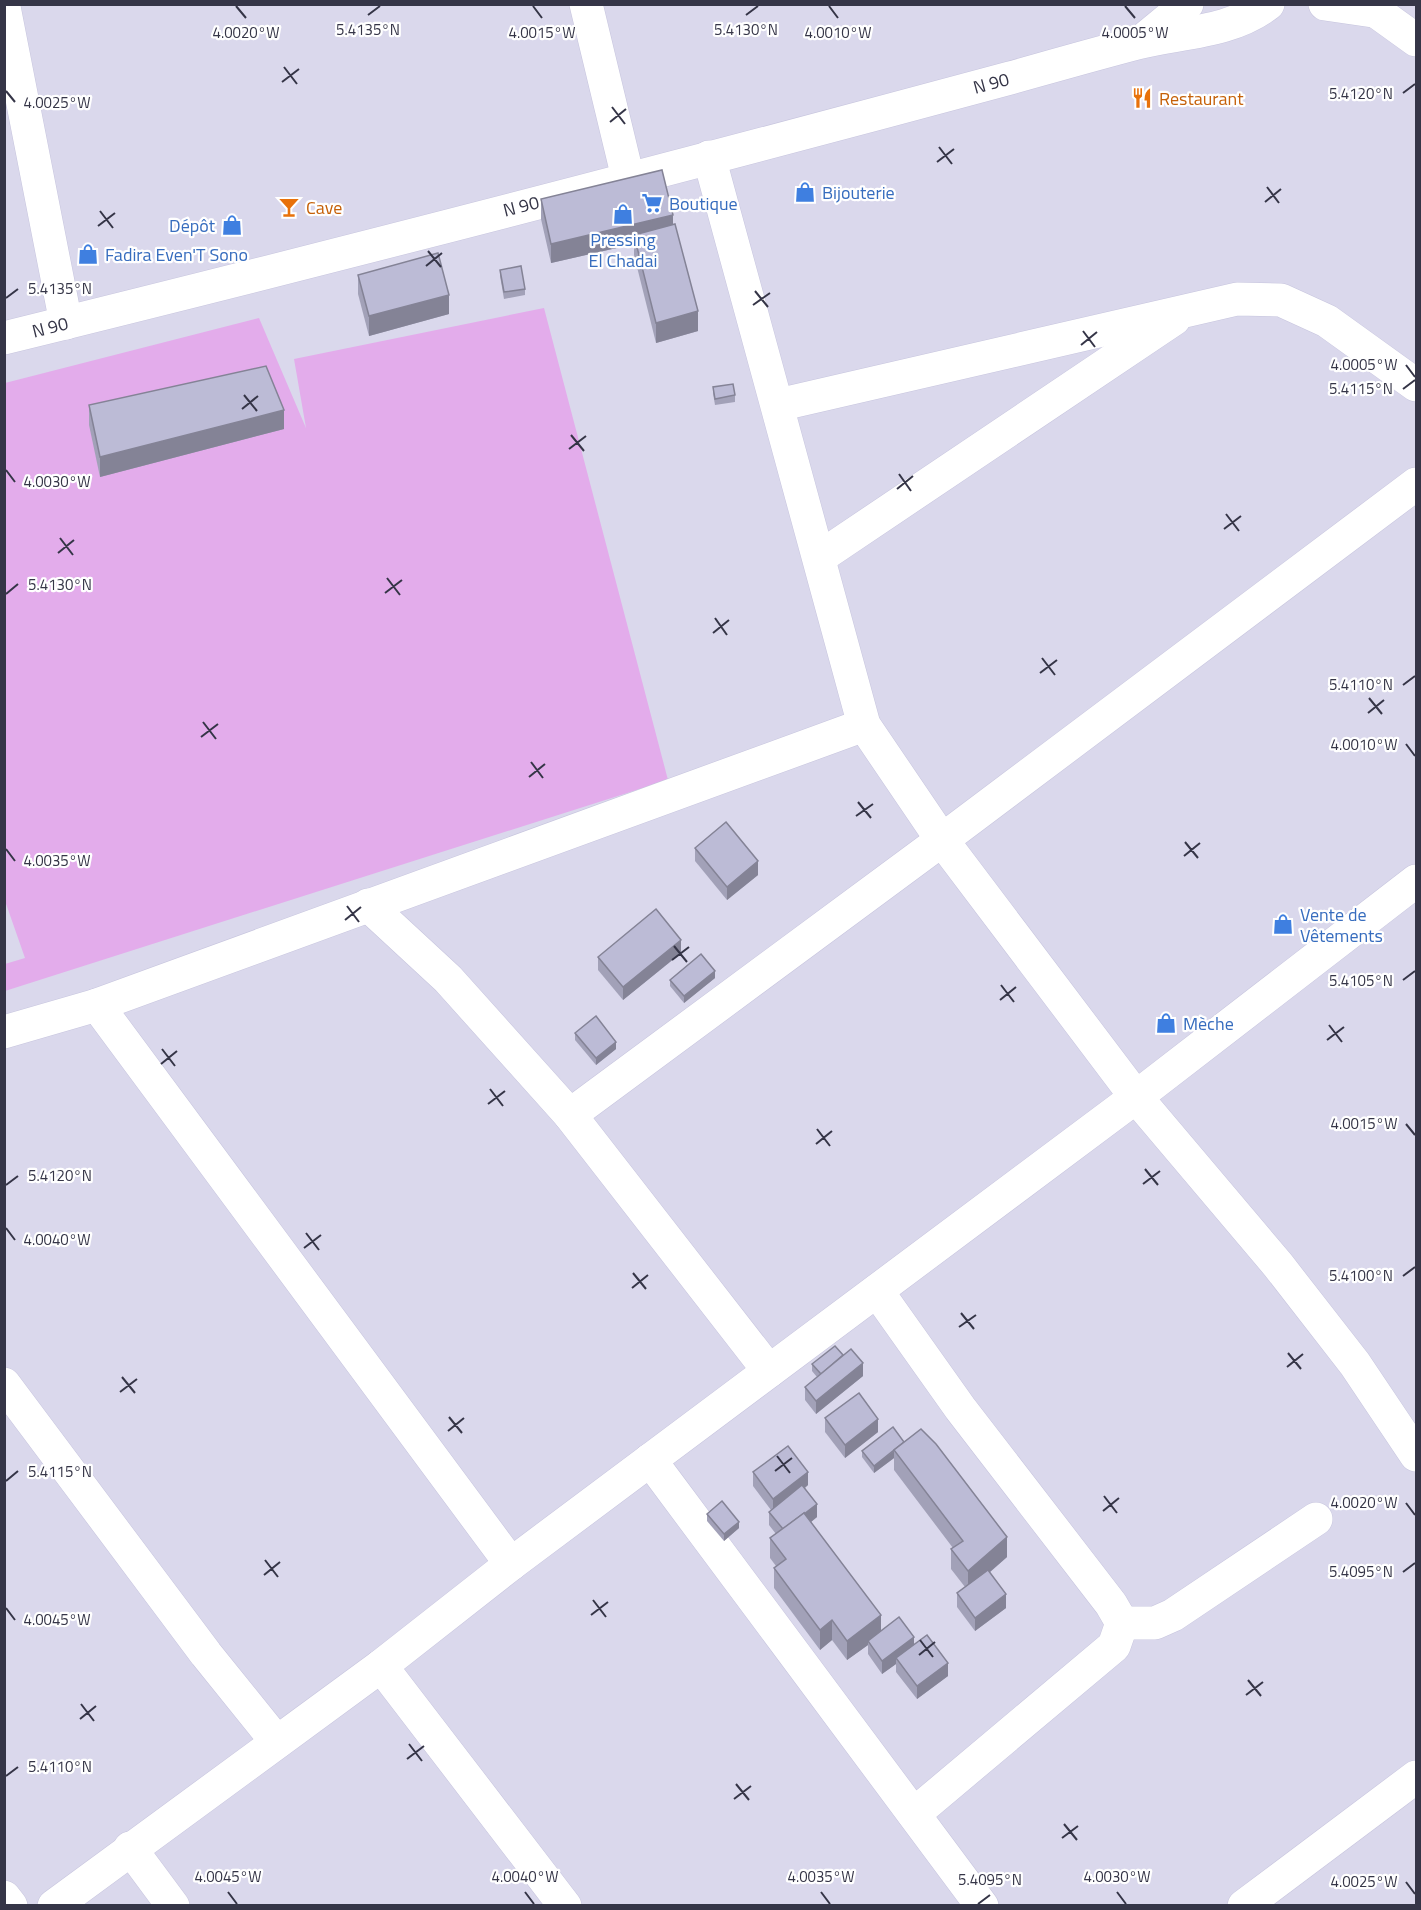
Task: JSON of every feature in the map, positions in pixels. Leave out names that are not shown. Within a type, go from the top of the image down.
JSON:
[{"type":"street","points":[[586,4],[628,178]]},
{"type":"street","name":"N 90","points":[[1141,42],[1188,4]]},
{"type":"street","name":"N 90","points":[[4,338],[709,157],[1141,42],[1191,34],[1228,24],[1259,12],[1268,4]]},
{"type":"street","points":[[1325,4],[1369,8],[1416,40]]},
{"type":"street","points":[[6,6],[66,323]]},
{"type":"street","points":[[709,157],[864,725],[942,840],[1136,1097],[1278,1265],[1354,1364],[1416,1455]]},
{"type":"street","points":[[778,405],[1191,307],[1237,299],[1281,300],[1327,321],[1416,385]]},
{"type":"street","points":[[820,557],[1191,307]]},
{"type":"street","points":[[570,1115],[942,840],[1416,484]]},
{"type":"street","points":[[4,1032],[97,1005],[864,725]]},
{"type":"street","points":[[54,1905],[381,1666],[511,1564],[1136,1097],[1416,881]]},
{"type":"street","points":[[368,905],[448,979],[570,1115],[769,1371]]},
{"type":"street","points":[[97,1005],[511,1564]]},
{"type":"street","points":[[877,1291],[960,1408],[1111,1604],[1122,1623],[1114,1646],[914,1814]]},
{"type":"street","points":[[4,1384],[206,1654],[277,1742]]},
{"type":"street","points":[[650,1460],[982,1905]]},
{"type":"street","points":[[1122,1623],[1155,1623],[1173,1615],[1316,1519]]},
{"type":"street","points":[[381,1666],[565,1905]]},
{"type":"street","points":[[1244,1905],[1416,1777]]},
{"type":"street","points":[[130,1848],[173,1905]]},
{"type":"street","points":[[4,1898],[11,1905]]},
{"type":"shaded area","points":[[4,5],[1416,5],[1416,1905],[5,1905]]},
{"type":"shaded area","points":[[544,308],[668,780],[5,991],[5,964],[25,958],[4,898],[5,383],[259,318],[306,428],[294,359]]},
{"type":"building","points":[[662,170],[673,215],[551,244],[541,199]]},
{"type":"building","points":[[675,224],[698,311],[656,323],[634,235]]},
{"type":"building","points":[[438,253],[449,295],[369,316],[358,275]]},
{"type":"building","points":[[521,266],[525,289],[504,292],[500,270]]},
{"type":"building","points":[[266,366],[284,410],[100,457],[89,405]]},
{"type":"building","points":[[733,384],[735,395],[715,399],[713,387]]},
{"type":"building","points":[[726,822],[758,861],[727,887],[695,848]]},
{"type":"building","points":[[656,909],[681,940],[623,987],[598,957]]},
{"type":"building","points":[[701,954],[715,971],[684,996],[670,980]]},
{"type":"building","points":[[596,1016],[616,1042],[596,1058],[575,1033]]},
{"type":"building","points":[[835,1346],[843,1355],[821,1374],[812,1364]]},
{"type":"building","points":[[851,1349],[863,1363],[816,1401],[805,1387]]},
{"type":"building","points":[[859,1393],[878,1419],[845,1445],[825,1418]]},
{"type":"building","points":[[893,1427],[904,1442],[874,1466],[862,1451]]},
{"type":"building","points":[[921,1429],[936,1444],[1007,1537],[968,1571],[951,1549],[963,1541],[894,1450]]},
{"type":"building","points":[[788,1446],[808,1472],[773,1499],[753,1472]]},
{"type":"building","points":[[802,1485],[817,1504],[783,1529],[769,1512]]},
{"type":"building","points":[[722,1501],[739,1522],[724,1534],[707,1514]]},
{"type":"building","points":[[804,1513],[881,1615],[847,1641],[832,1620],[820,1630],[774,1568],[786,1559],[770,1538]]},
{"type":"building","points":[[988,1570],[1006,1594],[975,1618],[957,1593]]},
{"type":"building","points":[[899,1617],[914,1637],[882,1661],[868,1641]]},
{"type":"building","points":[[927,1635],[948,1663],[917,1686],[896,1658]]},
{"type":"place","name":"Restaurant","points":[[1142,98]]},
{"type":"place","name":"Bijouterie","points":[[805,192]]},
{"type":"place","name":"Boutique","points":[[652,203]]},
{"type":"place","name":"Cave","points":[[289,207]]},
{"type":"place","name":"Pressing El Chadai","points":[[623,214]]},
{"type":"place","name":"Dépôt","points":[[232,225]]},
{"type":"place","name":"Fadira Even'T Sono","points":[[88,254]]},
{"type":"place","name":"Vente de Vêtements","points":[[1283,924]]},
{"type":"place","name":"Mèche","points":[[1166,1023]]}]
